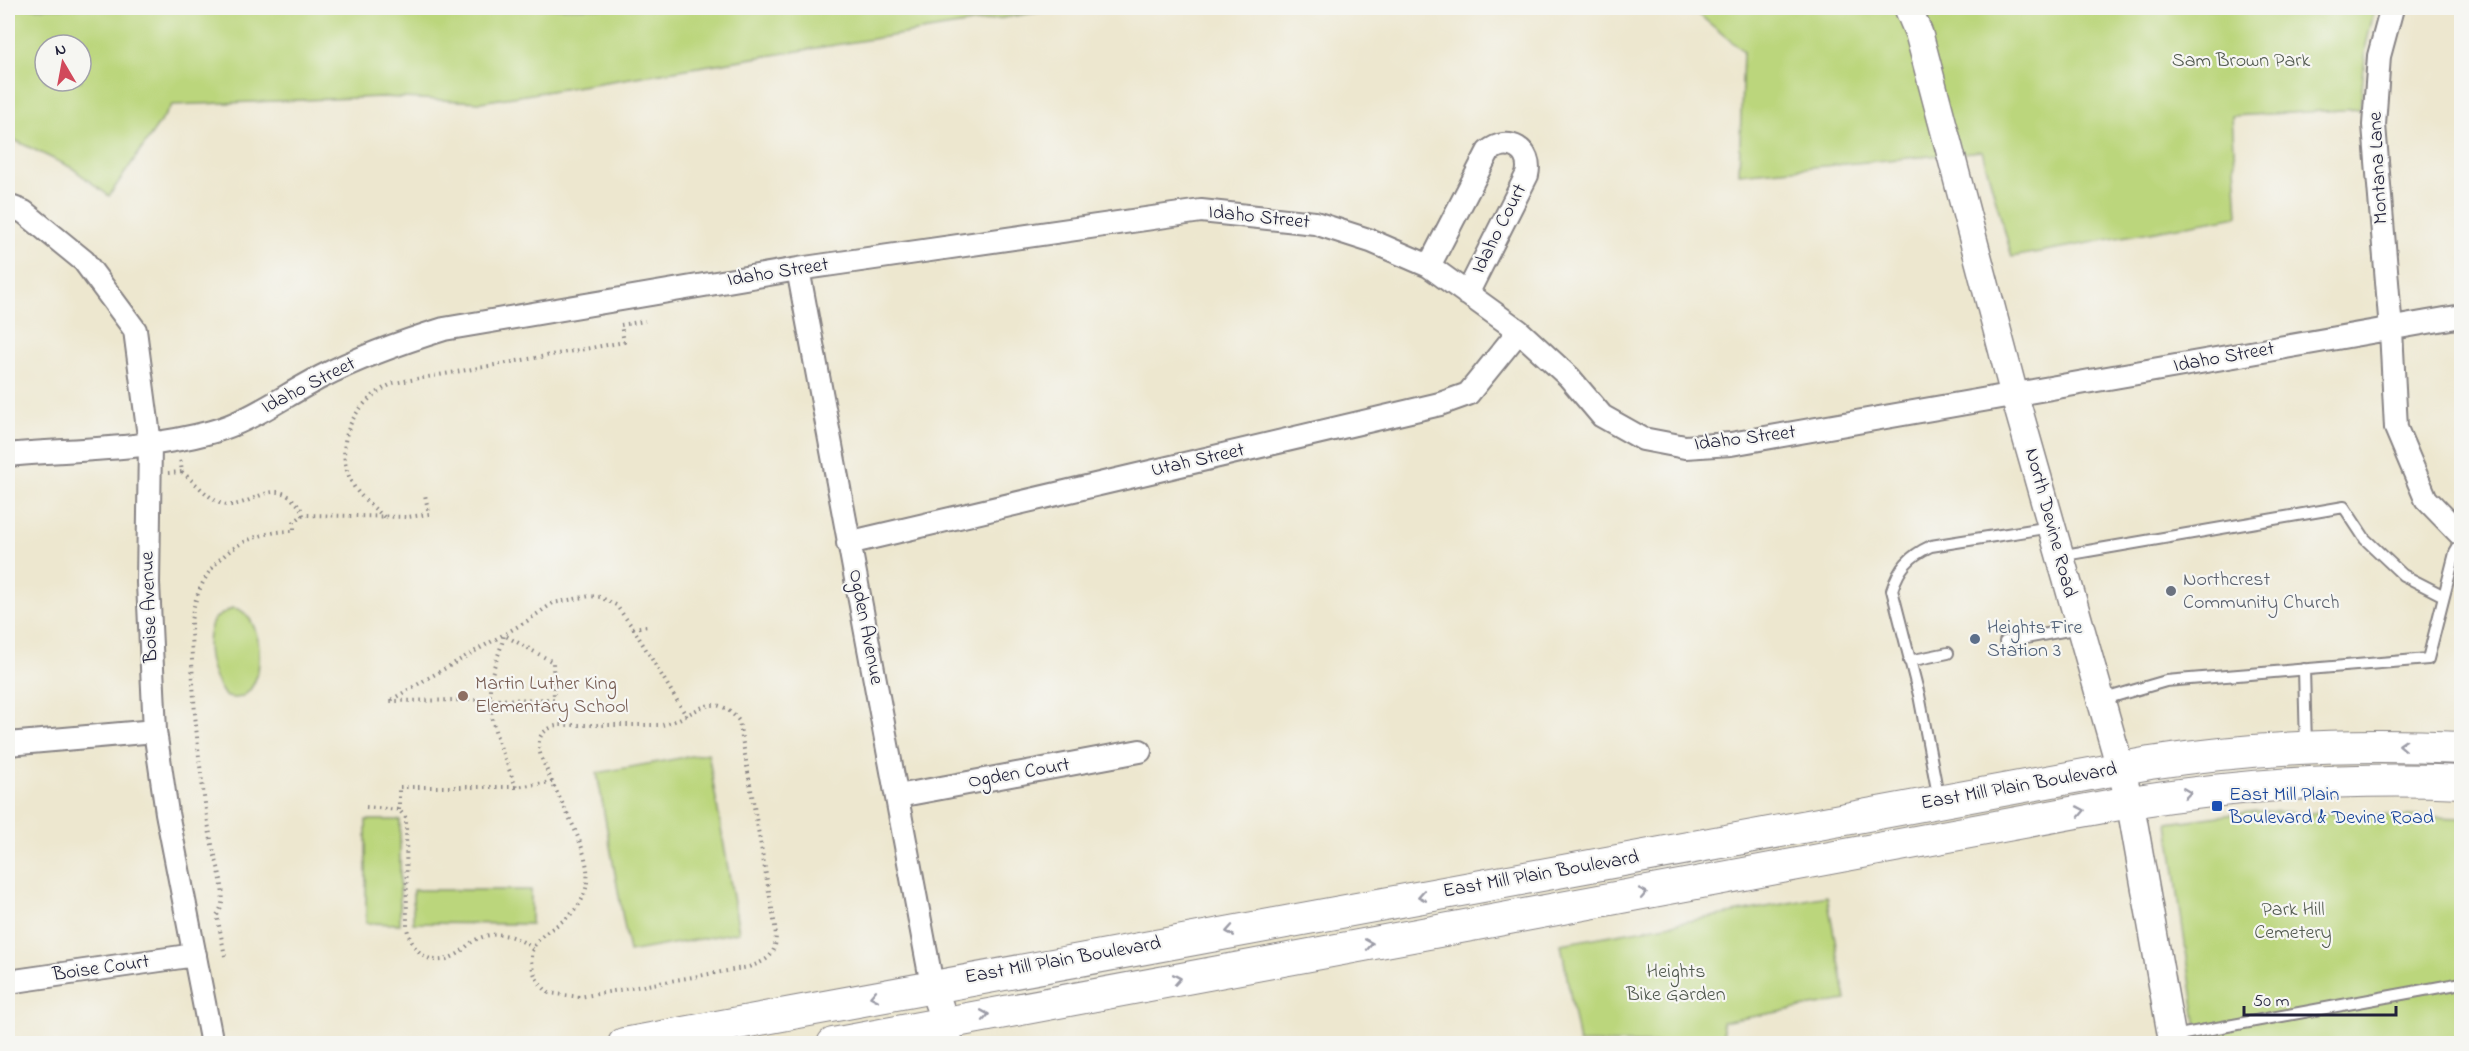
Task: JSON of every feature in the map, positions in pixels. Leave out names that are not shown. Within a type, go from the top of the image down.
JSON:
[{"type":"main road","name":"East Mill Plain Boulevard","points":[[624,1044],[932,985],[2120,768],[2210,754],[2306,747],[2391,745],[2462,748]]},
{"type":"main road","name":"East Mill Plain Boulevard","points":[[833,1044],[938,1034],[1491,921],[2130,802],[2221,788],[2312,781],[2402,779],[2462,782]]},
{"type":"main road","points":[[1704,881],[1708,866],[1719,859],[1865,831],[1900,808]]},
{"type":"main road","points":[[1491,921],[1494,903],[1503,899],[1621,876],[1660,853]]},
{"type":"street","name":"North Devine Road","points":[[1908,8],[1919,34],[2014,394],[2130,802],[2172,1040]]},
{"type":"street","name":"Montana Lane","points":[[2392,8],[2379,56],[2374,125],[2391,330],[2396,428],[2426,499],[2462,536]]},
{"type":"street","name":"Idaho Court","points":[[1429,266],[1488,152],[1500,145],[1515,146],[1520,149],[1528,161],[1527,175],[1467,294]]},
{"type":"street","name":"Boise Avenue","points":[[16,209],[84,261],[135,330],[150,444],[148,583],[155,731],[167,813],[212,1044]]},
{"type":"street","name":"Idaho Street","points":[[8,455],[150,444],[212,432],[254,414],[322,376],[389,346],[444,329],[798,269],[1201,211],[1314,223],[1371,241],[1429,266],[1519,332],[1569,377],[1602,416],[1643,439],[1685,447],[1731,444],[2462,316]]},
{"type":"street","name":"Ogden Avenue","points":[[798,269],[932,985]]},
{"type":"street","name":"Utah Street","points":[[848,543],[1440,404],[1468,394],[1519,332]]},
{"type":"street","points":[[8,744],[155,731]]},
{"type":"street","name":"Ogden Court","points":[[898,796],[1140,751]]},
{"type":"street","name":"Boise Court","points":[[8,982],[195,955]]},
{"type":"street","points":[[932,985],[938,1034]]},
{"type":"lane","points":[[2059,556],[2344,507],[2365,539],[2403,575],[2444,596]]},
{"type":"lane","points":[[1940,801],[1919,695],[1892,590],[1896,576],[1905,562],[1917,552],[1931,546],[2051,527]]},
{"type":"lane","points":[[2100,701],[2166,681],[2428,659],[2455,553],[2462,542]]},
{"type":"lane","points":[[2005,642],[2079,628]]},
{"type":"lane","points":[[1909,661],[1948,653]]},
{"type":"lane","points":[[2304,669],[2306,747]]},
{"type":"lane","points":[[2172,1040],[2462,983]]},
{"type":"path","points":[[384,517],[360,495],[352,483],[345,455],[351,422],[371,396],[394,383],[624,342],[621,325],[645,321]]},
{"type":"path","points":[[182,472],[220,504],[231,505],[268,492],[281,492],[293,499],[303,515]]},
{"type":"path","points":[[225,956],[217,915],[221,910],[223,896],[211,842],[195,732],[190,622],[193,606],[205,576],[227,551],[260,534],[294,531],[294,522],[303,515],[384,517],[429,514],[425,495]]},
{"type":"path","points":[[504,635],[553,662],[554,699],[390,701],[504,635],[554,603],[590,596],[600,597],[616,605],[633,628],[687,717]]},
{"type":"path","points":[[633,628],[649,626]]},
{"type":"path","points":[[504,635],[490,682],[491,719],[516,787]]},
{"type":"path","points":[[709,704],[720,704],[730,710],[739,722],[775,926],[777,943],[774,954],[766,961],[749,967],[580,997],[549,993],[540,986],[531,962],[533,949],[539,938],[572,913],[585,893],[587,882],[584,854],[552,783],[538,740],[541,732],[559,726],[662,725],[687,717],[709,704]]},
{"type":"path","points":[[533,949],[524,941],[502,934],[481,937],[447,959],[429,959],[414,948],[406,928],[406,818],[399,810],[399,787],[516,787],[552,783]]},
{"type":"path","points":[[366,807],[399,810]]},
{"type":"green space","points":[[8,8],[1064,8],[481,102],[382,97],[172,105],[109,196],[72,168],[8,137]]},
{"type":"green space","name":"Sam Brown Park","points":[[1691,8],[2375,8],[2366,45],[2360,109],[2232,116],[2238,216],[2012,257],[1982,151],[1739,174],[1743,51]]},
{"type":"green space","points":[[232,608],[244,613],[253,625],[258,641],[257,676],[250,690],[239,697],[225,696],[215,678],[208,648],[210,628],[214,619]]},
{"type":"green space","points":[[708,753],[739,932],[629,952],[597,773]]},
{"type":"green space","name":"Park Hill Cemetery","points":[[2257,811],[2461,818],[2461,1043],[2199,1043],[2168,823]]},
{"type":"green space","points":[[366,820],[400,820],[400,924],[366,923]]},
{"type":"green space","points":[[413,890],[531,890],[531,924],[413,923]]},
{"type":"green space","name":"Heights Bike Garden","points":[[1827,896],[1846,1000],[1722,1022],[1725,1043],[1579,1043],[1561,944]]},
{"type":"place","name":"Northcrest Community Church","points":[[2171,591]]},
{"type":"place","name":"Heights Fire Station 3","points":[[1975,639]]},
{"type":"place","name":"Martin Luther King Elementary School","points":[[463,696]]},
{"type":"place","name":"East Mill Plain Boulevard & Devine Road","points":[[2217,806]]}]
